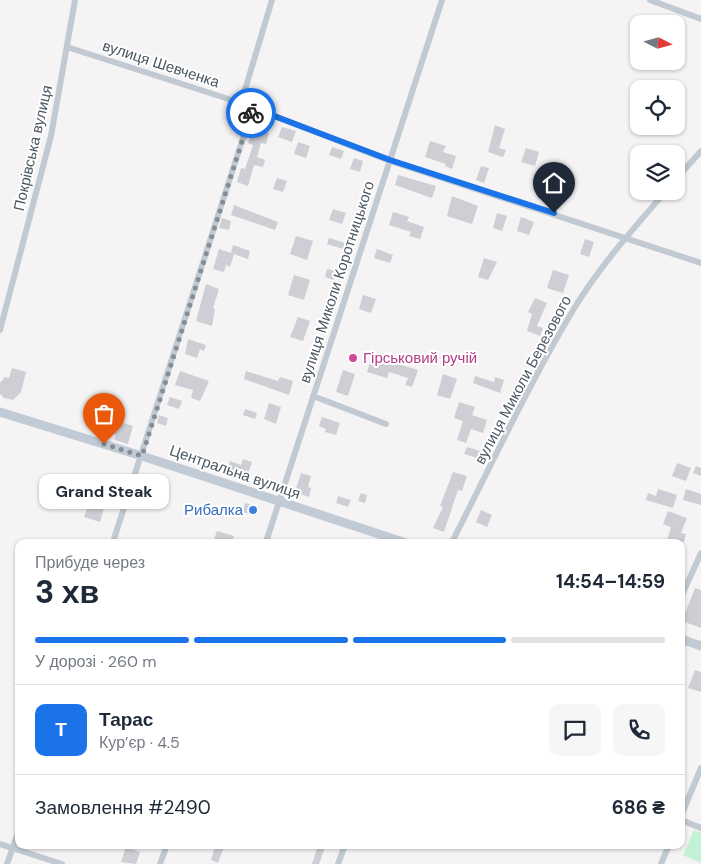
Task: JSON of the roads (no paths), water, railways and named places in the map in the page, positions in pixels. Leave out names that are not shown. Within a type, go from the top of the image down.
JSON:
[{"type":"main road","name":"Центральна вулиця","points":[[0,412],[142,456],[394,539]]},
{"type":"main road","points":[[685,641],[701,646]]},
{"type":"street","name":"Покрівська вулиця","points":[[0,330],[51,136],[75,0]]},
{"type":"street","points":[[241,103],[272,0]]},
{"type":"street","name":"вулиця Миколи Коротницького","points":[[267,539],[442,0]]},
{"type":"street","points":[[650,0],[701,19]]},
{"type":"street","name":"вулиця Шевченка","points":[[68,47],[241,103],[390,160],[701,263]]},
{"type":"street","points":[[114,539],[253,108]]},
{"type":"street","points":[[685,169],[701,151]]},
{"type":"street","name":"вулиця Миколи Березового","points":[[454,539],[575,306],[627,237],[658,200]]},
{"type":"street","points":[[313,396],[386,424]]},
{"type":"street","points":[[685,588],[701,553]]},
{"type":"street","points":[[685,806],[701,768]]},
{"type":"street","points":[[685,822],[701,828]]},
{"type":"street","points":[[8,864],[15,842]]},
{"type":"street","points":[[0,844],[13,848]]},
{"type":"street","points":[[16,849],[62,864]]},
{"type":"street","points":[[160,864],[166,849]]},
{"type":"street","points":[[338,864],[344,849]]},
{"type":"street","points":[[661,864],[667,849]]},
{"type":"place","name":"Гірськовий ручій","points":[[353,358]]},
{"type":"place","name":"Grand Steak","points":[[104,444]]},
{"type":"place","name":"Рибалка","points":[[253,510]]}]
